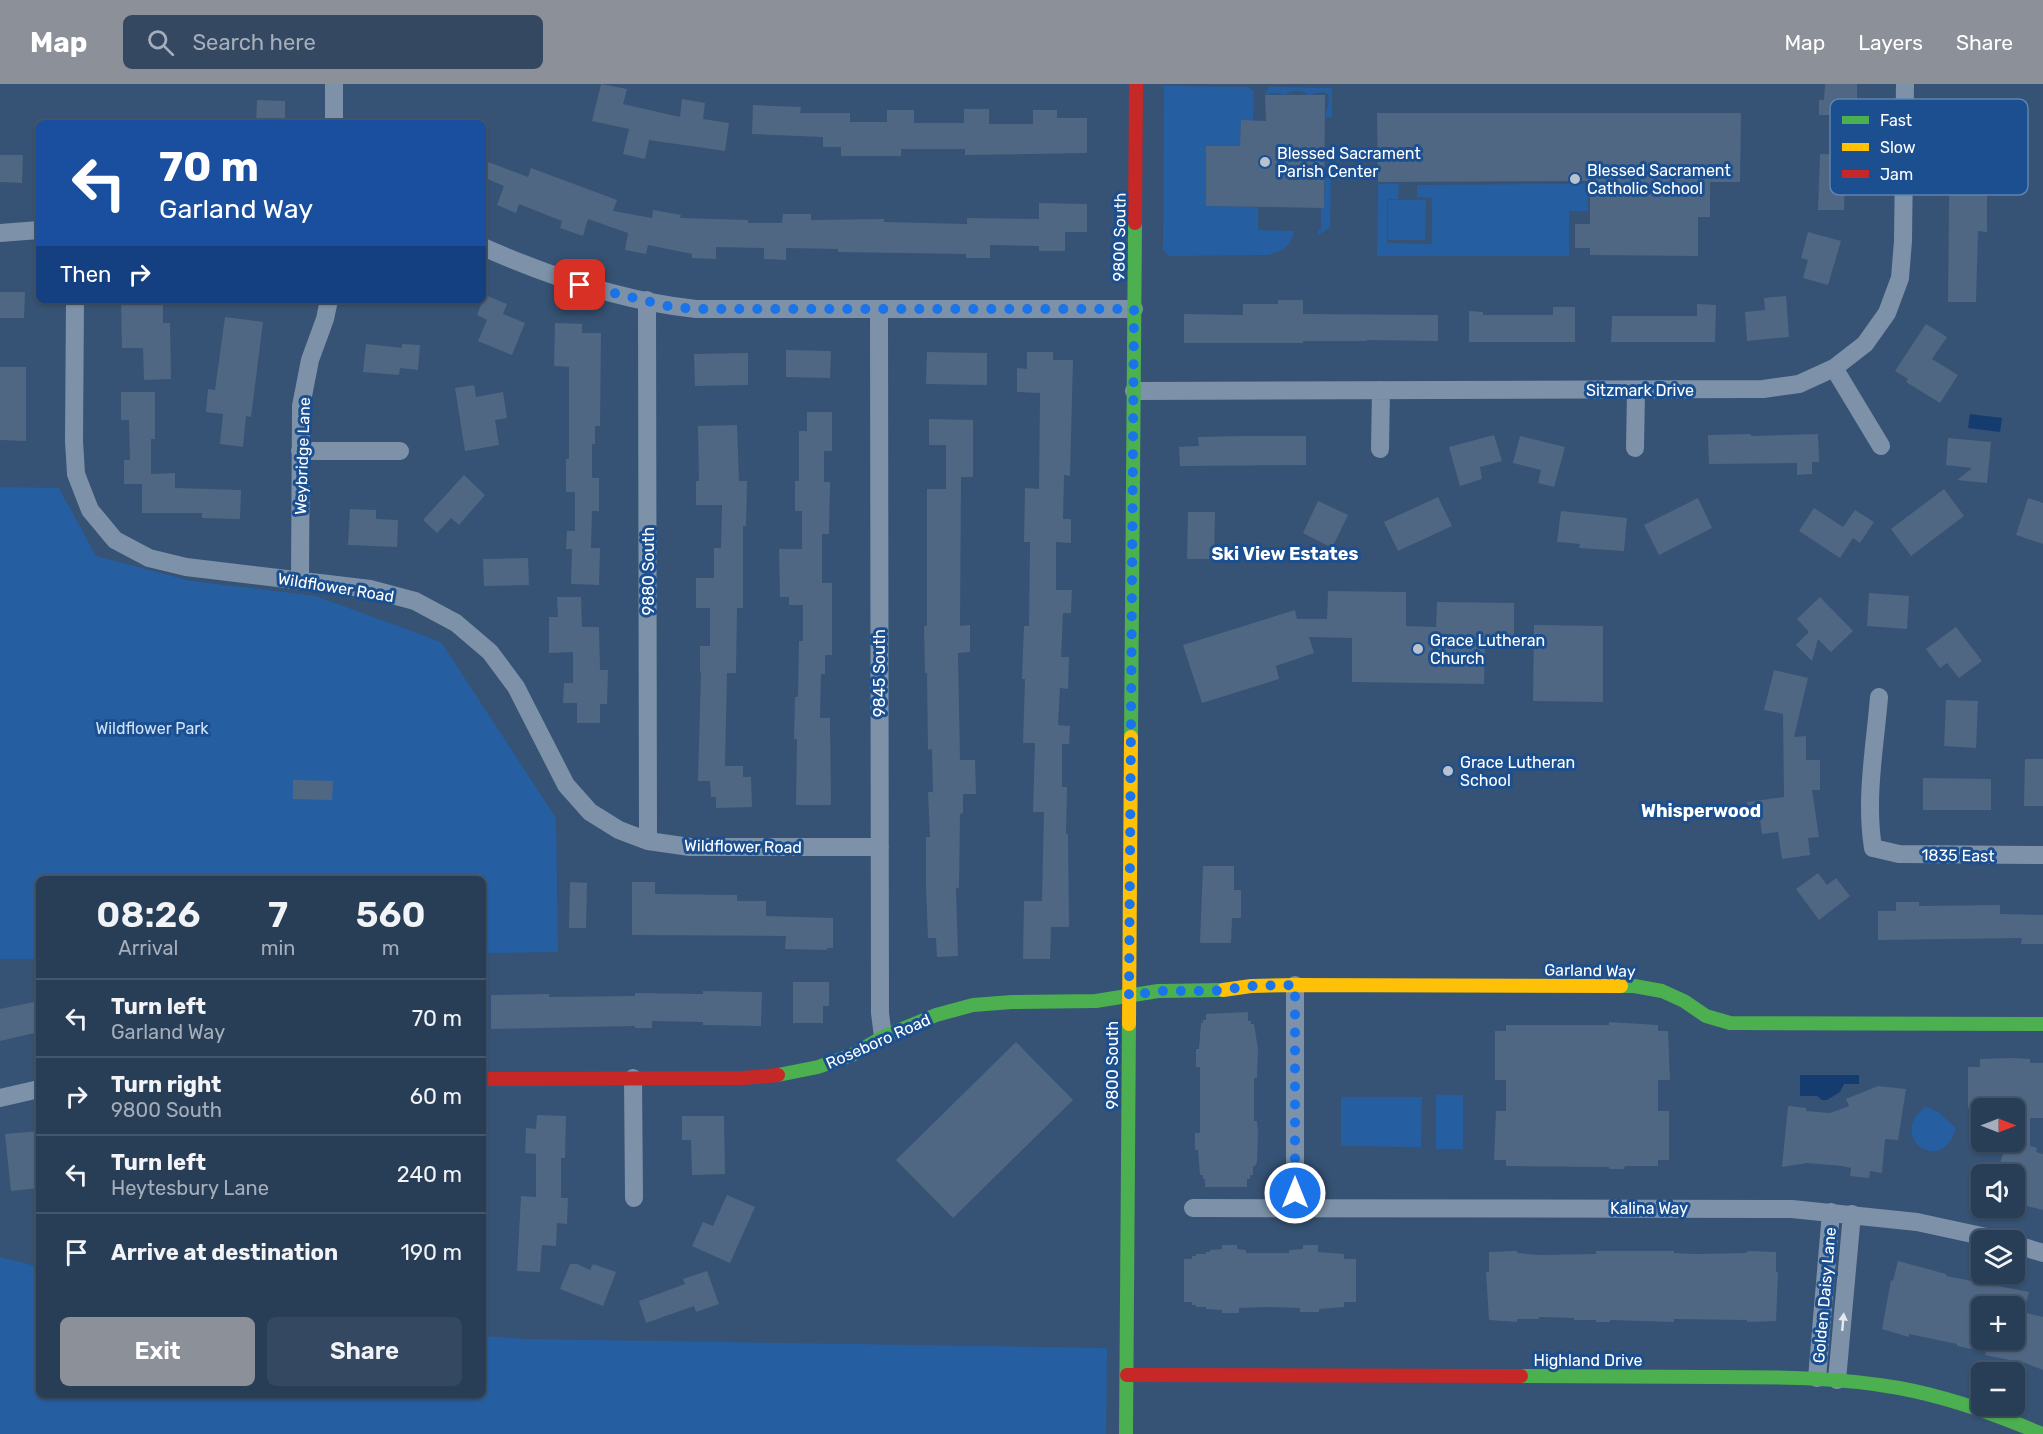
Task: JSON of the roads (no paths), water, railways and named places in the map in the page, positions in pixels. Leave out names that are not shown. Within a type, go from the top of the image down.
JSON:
[{"type":"street","points":[[334,84],[334,120]]},
{"type":"street","name":"9800 South","points":[[1126,1434],[1136,84]]},
{"type":"street","name":"Sitzmark Drive","points":[[1905,84],[1905,99]]},
{"type":"street","name":"Sitzmark Drive","points":[[1134,391],[1763,390],[1799,384],[1834,368],[1865,344],[1887,313],[1900,278],[1904,195]]},
{"type":"street","points":[[0,233],[36,230]]},
{"type":"street","points":[[486,248],[532,269],[580,285],[672,307],[696,309],[1134,309]]},
{"type":"street","name":"9880 South","points":[[647,300],[648,841]]},
{"type":"street","name":"Wildflower Road","points":[[75,303],[74,441],[76,474],[90,510],[115,540],[149,558],[186,567],[370,589],[415,601],[456,623],[490,652],[516,687],[566,785],[590,812],[619,830],[648,841],[690,847],[880,847]]},
{"type":"street","name":"Weybridge Lane","points":[[300,579],[301,406],[310,360],[325,319],[328,303]]},
{"type":"street","name":"9845 South","points":[[879,309],[880,1013],[883,1037]]},
{"type":"street","points":[[1834,368],[1881,446]]},
{"type":"street","points":[[1380,449],[1381,390]]},
{"type":"street","points":[[1635,448],[1636,390]]},
{"type":"street","points":[[300,451],[400,451]]},
{"type":"street","name":"1835 East","points":[[1879,697],[1870,797],[1873,848],[1909,854],[2043,855]]},
{"type":"street","points":[[1295,985],[1295,1209]]},
{"type":"street","name":"Garland Way","points":[[1129,996],[1158,991],[1214,991],[1251,986],[1295,985],[1634,986],[1662,991],[1684,1001],[1706,1016],[1730,1023],[2043,1024]]},
{"type":"street","name":"Roseboro Road","points":[[486,1078],[743,1078],[782,1075],[818,1067],[843,1058],[883,1037],[936,1015],[973,1005],[1096,1001],[1129,996]]},
{"type":"street","points":[[633,1078],[634,1198]]},
{"type":"street","points":[[0,1098],[36,1090]]},
{"type":"street","name":"Kalina Way","points":[[1193,1208],[1737,1208],[1852,1214],[1917,1222],[1971,1234]]},
{"type":"street","name":"Golden Daisy Lane","points":[[1817,1378],[1832,1212]]},
{"type":"street","name":"Golden Daisy Lane","points":[[1837,1380],[1852,1214]]},
{"type":"street","points":[[2025,1247],[2043,1253]]},
{"type":"street","name":"Highland Drive","points":[[1127,1376],[1817,1378],[1895,1387],[1944,1398],[2042,1434]]},
{"type":"place","name":"Blessed Sacrament Parish Center","points":[[1265,162]]},
{"type":"place","name":"Blessed Sacrament Catholic School","points":[[1575,179]]},
{"type":"place","name":"Grace Lutheran Church","points":[[1418,649]]},
{"type":"place","name":"Grace Lutheran School","points":[[1448,771]]},
{"type":"district","name":"Ski View Estates","points":[[1285,554]]},
{"type":"district","name":"Whisperwood","points":[[1701,811]]},
{"type":"park label","name":"Wildflower Park","points":[[152,728]]}]
